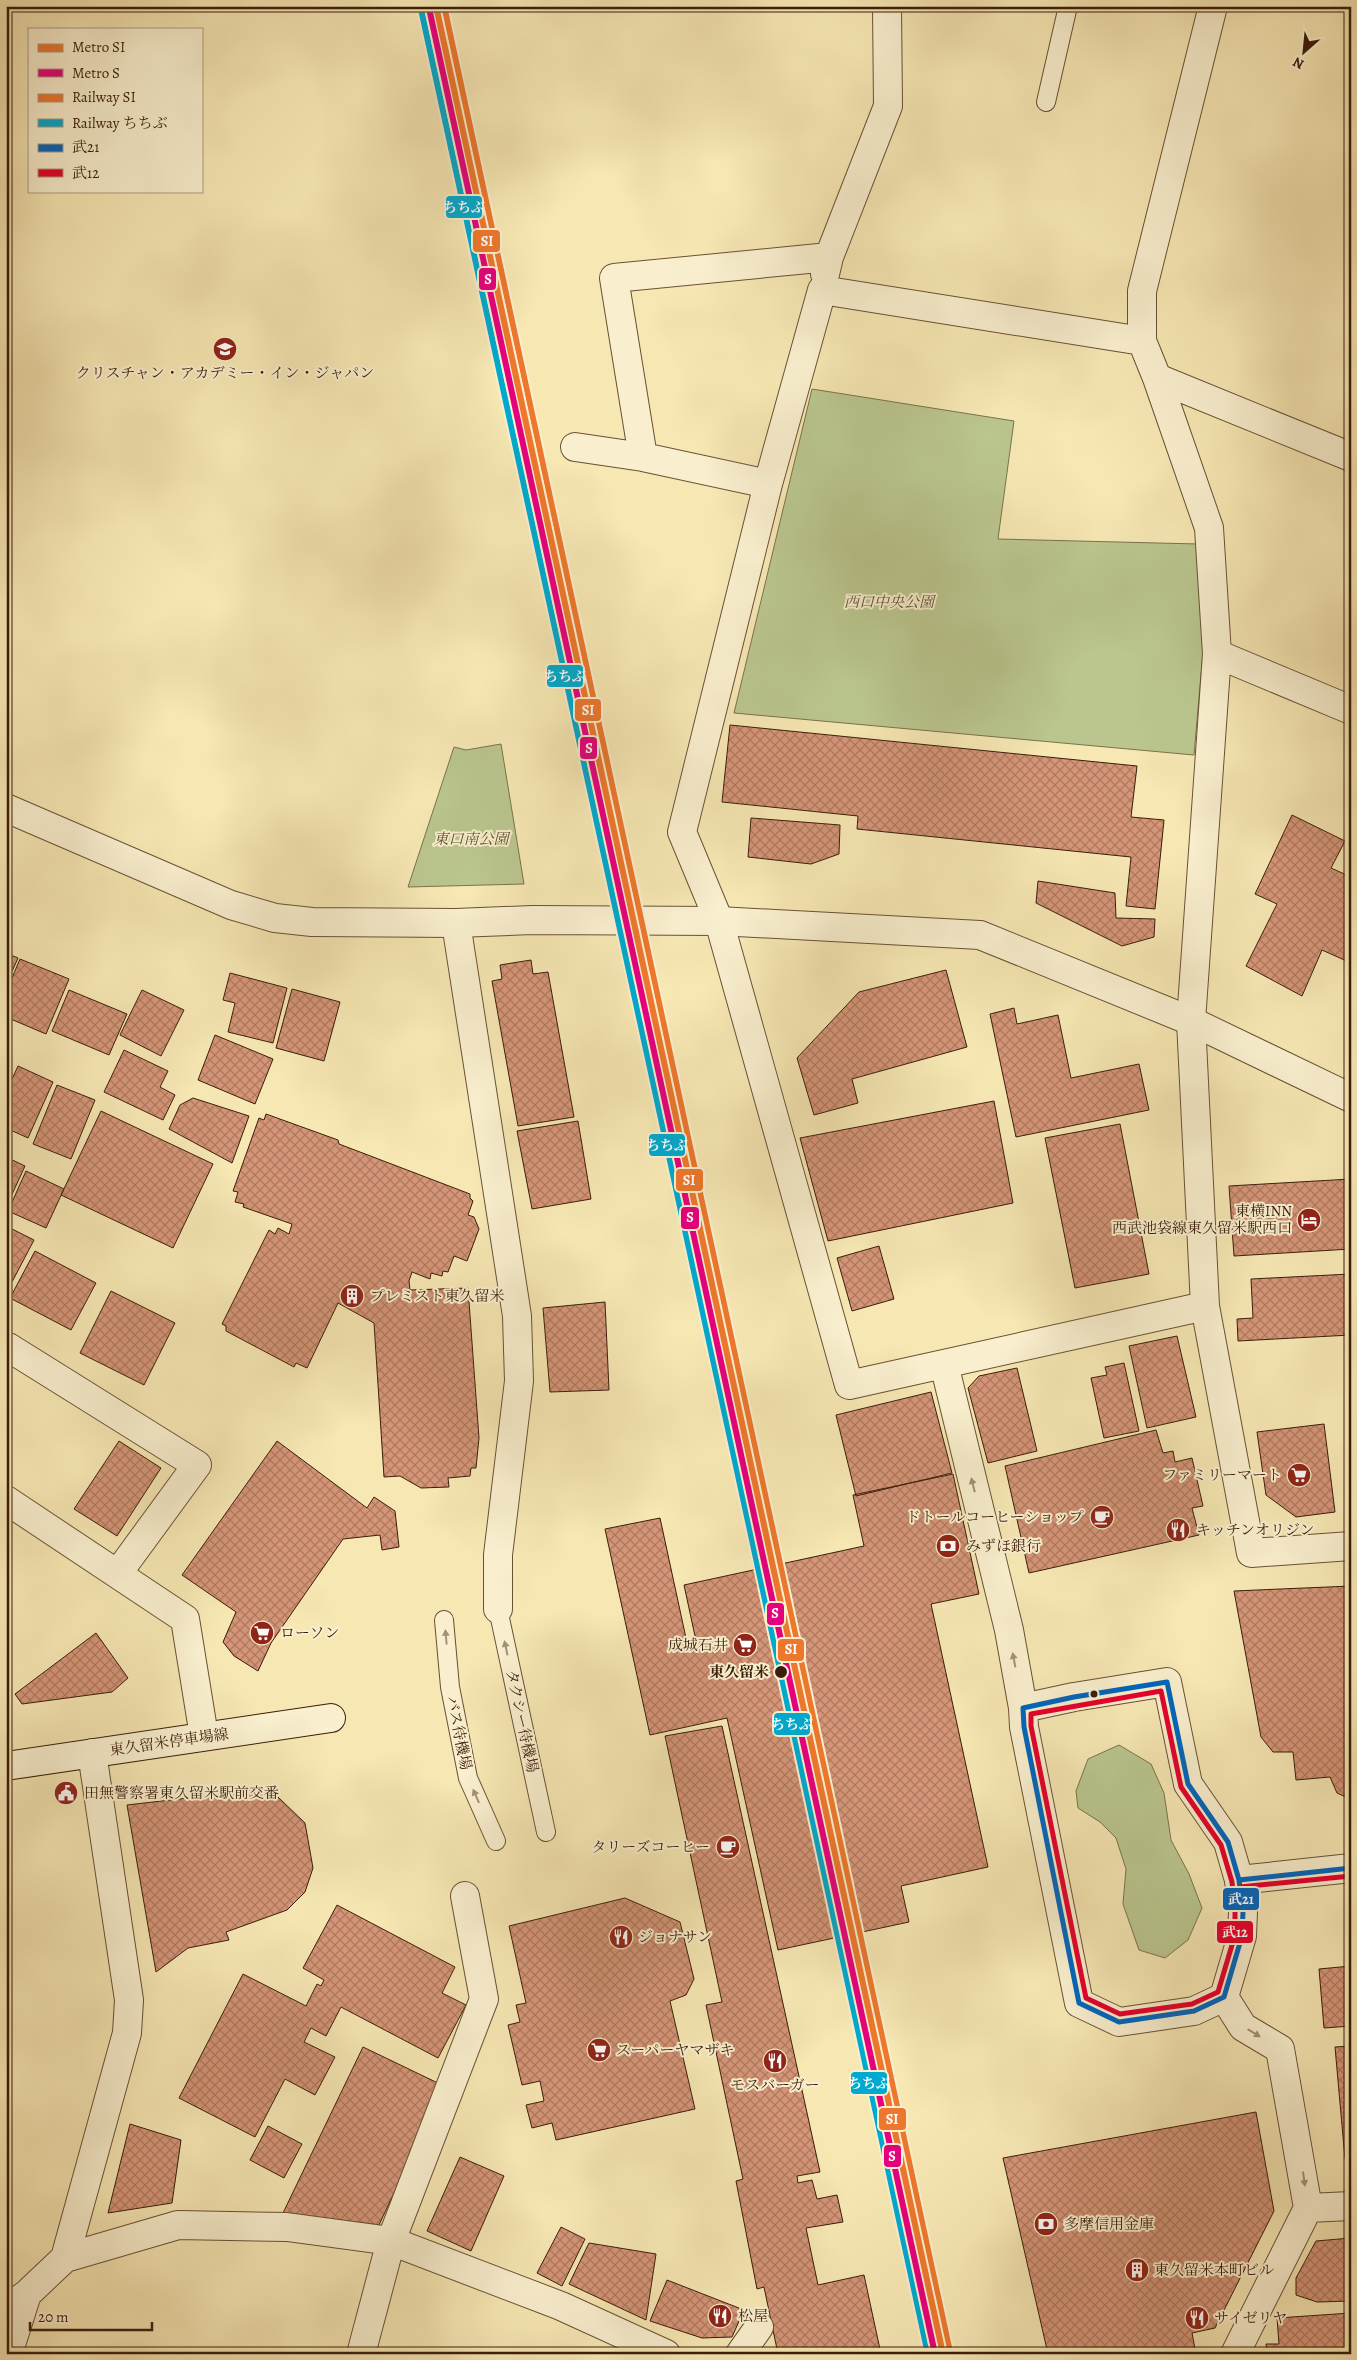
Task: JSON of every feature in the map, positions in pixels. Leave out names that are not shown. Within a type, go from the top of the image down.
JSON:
[{"type":"street","points":[[888,6],[888,106],[829,258],[822,290],[768,484],[682,832],[719,921],[849,1385],[1205,1306]]},
{"type":"street","points":[[1212,6],[1142,292],[1142,341],[1157,378],[1209,528],[1217,654],[1191,1021],[1205,1306],[1250,1553],[1351,1546]]},
{"type":"street","points":[[643,457],[614,278],[829,258]]},
{"type":"street","points":[[822,290],[1142,341]]},
{"type":"street","points":[[1157,378],[1351,457]]},
{"type":"street","points":[[575,447],[643,457],[768,484]]},
{"type":"street","points":[[1217,654],[1351,710]]},
{"type":"street","points":[[6,808],[230,905],[275,918],[312,922],[456,923],[542,920],[719,921],[980,934],[1191,1021],[1351,1098]]},
{"type":"street","points":[[456,923],[517,1316],[519,1381],[498,1555],[498,1609]]},
{"type":"street","points":[[6,1350],[8,1347],[197,1465],[118,1573]]},
{"type":"street","points":[[944,1364],[1009,1630],[1023,1708],[1024,1727],[1079,2003],[1119,2022],[1194,2010],[1224,1997]]},
{"type":"street","points":[[6,1500],[118,1573],[185,1620],[204,1736]]},
{"type":"street","points":[[1023,1708],[1074,1697],[1167,1682],[1188,1784],[1228,1842],[1239,1880],[1243,1912],[1242,1936],[1224,1997],[1243,2027],[1280,2049],[1308,2208],[1235,2354]]},
{"type":"street","name":"東久留米停車場線","points":[[6,1766],[331,1718]]},
{"type":"street","points":[[66,2258],[127,2033],[128,2008],[92,1753]]},
{"type":"street","points":[[1239,1880],[1351,1868]]},
{"type":"street","points":[[361,2354],[391,2241],[484,1999],[465,1896]]},
{"type":"street","points":[[1308,2208],[1351,2206]]},
{"type":"street","points":[[8,2354],[16,2301],[66,2258],[178,2225],[287,2227],[391,2241],[561,2306],[666,2354]]},
{"type":"street","points":[[740,2354],[759,2327]]},
{"type":"lane","points":[[1046,102],[1068,6]]},
{"type":"lane","name":"タクシー待機場","points":[[498,1609],[546,1832]]},
{"type":"lane","name":"バス待機場","points":[[444,1620],[450,1687],[468,1778],[496,1841]]},
{"type":"green space","name":"西口中央公園","points":[[812,389],[1014,421],[998,539],[1198,544],[1203,652],[1194,755],[734,713]]},
{"type":"green space","name":"東口南公園","points":[[501,744],[524,884],[408,887],[454,747],[466,750]]},
{"type":"green space","points":[[1119,1745],[1151,1764],[1164,1793],[1171,1840],[1189,1874],[1202,1908],[1188,1940],[1165,1958],[1139,1950],[1123,1904],[1126,1869],[1116,1838],[1100,1822],[1078,1808],[1076,1791],[1088,1759]]},
{"type":"building","points":[[730,725],[1137,766],[1131,817],[1164,820],[1155,909],[1126,906],[1131,857],[857,829],[858,816],[722,802]]},
{"type":"building","points":[[1292,815],[1345,841],[1331,868],[1351,877],[1351,963],[1322,950],[1302,996],[1246,966],[1277,904],[1255,894]]},
{"type":"building","points":[[751,818],[840,825],[839,854],[811,864],[748,857]]},
{"type":"building","points":[[1038,881],[1115,893],[1116,918],[1155,919],[1154,937],[1122,946],[1036,903]]},
{"type":"building","points":[[6,953],[18,958],[6,985]]},
{"type":"building","points":[[20,959],[69,979],[46,1034],[6,1017],[6,992]]},
{"type":"building","points":[[531,960],[533,974],[548,972],[574,1117],[518,1126],[492,981],[502,979],[500,965]]},
{"type":"building","points":[[946,970],[967,1047],[852,1079],[858,1103],[814,1115],[797,1058],[859,992]]},
{"type":"building","points":[[230,973],[287,988],[273,1043],[228,1032],[235,1003],[223,1000]]},
{"type":"building","points":[[292,989],[340,1002],[324,1061],[276,1048]]},
{"type":"building","points":[[69,990],[127,1014],[109,1055],[52,1031]]},
{"type":"building","points":[[142,990],[184,1010],[161,1056],[120,1035]]},
{"type":"building","points":[[1014,1008],[1017,1024],[1058,1015],[1071,1078],[1139,1064],[1149,1110],[1016,1137],[990,1014]]},
{"type":"building","points":[[215,1035],[273,1059],[255,1104],[198,1080]]},
{"type":"building","points":[[124,1050],[168,1071],[160,1087],[175,1095],[163,1120],[104,1092]]},
{"type":"building","points":[[18,1066],[53,1082],[28,1138],[6,1128],[6,1092]]},
{"type":"building","points":[[57,1085],[95,1100],[71,1159],[33,1144]]},
{"type":"building","points":[[193,1098],[249,1116],[232,1163],[169,1129],[180,1105]]},
{"type":"building","points":[[994,1101],[1013,1203],[828,1241],[800,1138]]},
{"type":"building","points":[[101,1111],[213,1164],[173,1248],[61,1195]]},
{"type":"building","name":"プレミスト東久留米","points":[[266,1114],[338,1140],[339,1144],[470,1194],[470,1198],[473,1201],[468,1215],[474,1217],[479,1229],[467,1261],[454,1256],[448,1272],[443,1271],[442,1276],[431,1273],[430,1279],[412,1272],[409,1281],[410,1290],[468,1288],[479,1438],[476,1468],[471,1468],[470,1476],[448,1478],[449,1487],[421,1488],[400,1476],[384,1477],[374,1323],[338,1303],[307,1368],[296,1363],[294,1367],[226,1331],[226,1326],[222,1324],[269,1230],[275,1234],[278,1228],[289,1234],[292,1224],[243,1207],[244,1204],[235,1202],[238,1192],[233,1191],[259,1118],[264,1120]]},
{"type":"building","points":[[578,1121],[591,1199],[532,1209],[517,1131]]},
{"type":"building","points":[[1120,1124],[1149,1274],[1075,1288],[1045,1138]]},
{"type":"building","points":[[6,1157],[25,1166],[9,1201],[6,1199]]},
{"type":"building","points":[[26,1171],[64,1189],[46,1228],[8,1211]]},
{"type":"building","points":[[1351,1179],[1351,1249],[1234,1256],[1229,1186]]},
{"type":"building","points":[[6,1226],[34,1240],[12,1282],[6,1279]]},
{"type":"building","points":[[879,1246],[894,1299],[852,1311],[837,1258]]},
{"type":"building","points":[[35,1251],[96,1283],[71,1330],[10,1298]]},
{"type":"building","points":[[1351,1274],[1351,1335],[1238,1341],[1237,1319],[1253,1318],[1251,1279]]},
{"type":"building","points":[[111,1291],[175,1323],[144,1385],[80,1353]]},
{"type":"building","points":[[605,1302],[609,1390],[550,1392],[543,1308]]},
{"type":"building","points":[[1177,1336],[1196,1417],[1147,1428],[1129,1346]]},
{"type":"building","points":[[1124,1363],[1139,1431],[1104,1438],[1091,1378],[1107,1375],[1105,1367]]},
{"type":"building","points":[[1017,1368],[1037,1451],[988,1463],[968,1388],[979,1376]]},
{"type":"building","points":[[931,1392],[952,1473],[856,1496],[836,1415]]},
{"type":"building","points":[[1324,1424],[1335,1512],[1296,1517],[1266,1495],[1257,1432]]},
{"type":"building","points":[[1156,1430],[1163,1453],[1173,1451],[1175,1462],[1192,1458],[1203,1506],[1192,1508],[1199,1535],[1029,1573],[1005,1466]]},
{"type":"building","points":[[119,1441],[161,1468],[117,1536],[74,1509]]},
{"type":"building","points":[[277,1441],[367,1508],[374,1497],[395,1511],[399,1547],[382,1550],[380,1535],[343,1539],[271,1643],[258,1671],[234,1656],[223,1642],[236,1612],[182,1575]]},
{"type":"building","points":[[953,1474],[979,1594],[931,1604],[988,1867],[901,1886],[909,1922],[778,1950],[727,1718],[650,1735],[605,1529],[660,1518],[689,1652],[698,1650],[684,1585],[864,1546],[853,1495]]},
{"type":"building","points":[[1351,1586],[1350,1799],[1337,1793],[1330,1777],[1296,1780],[1293,1752],[1273,1752],[1261,1737],[1234,1591]]},
{"type":"building","points":[[96,1633],[128,1678],[112,1692],[22,1704],[15,1694]]},
{"type":"building","points":[[722,1726],[820,2172],[797,2176],[798,2183],[812,2180],[817,2199],[837,2195],[843,2222],[806,2228],[818,2285],[864,2275],[881,2354],[778,2354],[764,2287],[757,2289],[736,2181],[743,2179],[706,2005],[722,2002],[665,1736]]},
{"type":"building","points":[[258,1790],[278,1797],[305,1823],[313,1868],[305,1892],[287,1910],[226,1932],[229,1940],[188,1948],[156,1972],[127,1805]]},
{"type":"building","points":[[625,1898],[680,1922],[694,1979],[686,1995],[670,2001],[695,2109],[556,2140],[552,2123],[532,2128],[526,2105],[544,2101],[540,2081],[522,2085],[508,2025],[520,2022],[516,2005],[526,2003],[509,1926]]},
{"type":"building","points":[[337,1905],[455,1967],[442,1993],[466,2005],[438,2058],[341,2007],[326,2036],[311,2028],[304,2042],[335,2057],[315,2095],[285,2079],[255,2137],[179,2098],[243,1974],[306,2006],[317,1984],[321,1986],[324,1980],[303,1968]]},
{"type":"building","points":[[1351,1966],[1351,2026],[1324,2028],[1319,1969]]},
{"type":"building","points":[[1351,2046],[1351,2159],[1345,2159],[1335,2047]]},
{"type":"building","points":[[363,2047],[444,2086],[379,2225],[283,2213]]},
{"type":"building","name":"東久留米本町ビル","points":[[1256,2112],[1274,2211],[1215,2328],[1192,2333],[1196,2354],[1048,2354],[1003,2158]]},
{"type":"building","points":[[130,2124],[181,2140],[172,2203],[108,2213]]},
{"type":"building","points":[[268,2126],[302,2144],[284,2178],[250,2160]]},
{"type":"building","points":[[460,2157],[504,2176],[471,2251],[427,2231]]},
{"type":"building","points":[[561,2227],[585,2239],[562,2286],[537,2273]]},
{"type":"building","points":[[1351,2238],[1351,2301],[1317,2302],[1296,2295],[1296,2278],[1316,2241]]},
{"type":"building","points":[[589,2243],[656,2254],[646,2320],[569,2284]]},
{"type":"building","points":[[667,2280],[744,2310],[732,2337],[702,2338],[650,2321]]},
{"type":"building","points":[[1351,2313],[1351,2354],[1267,2354],[1266,2344],[1279,2344],[1277,2318]]},
{"type":"metro line","name":"SI","points":[[436,6],[943,2354]]},
{"type":"metro line","name":"S","points":[[429,8],[935,2354]]},
{"type":"rail line","name":"SI","points":[[444,6],[950,2352]]},
{"type":"rail line","name":"ちちぶ","points":[[421,9],[928,2354]]},
{"type":"transit line","name":"武21","points":[[1167,1682],[1188,1784],[1228,1842],[1239,1880],[1243,1912],[1242,1936],[1224,1997],[1194,2011],[1119,2022],[1079,2003],[1024,1727],[1023,1708],[1074,1697],[1167,1682]]},
{"type":"transit line","name":"武12","points":[[1161,1691],[1181,1787],[1221,1845],[1232,1882],[1235,1935],[1218,1992],[1192,2004],[1120,2014],[1086,1998],[1031,1726],[1031,1714],[1161,1691]]},
{"type":"transit line","name":"武21","points":[[1239,1880],[1351,1868]]},
{"type":"transit line","name":"武12","points":[[1240,1887],[1351,1876]]},
{"type":"place","name":"クリスチャン・アカデミー・イン・ジャパン","points":[[225,349]]},
{"type":"place","name":"東横INN 西武池袋線東久留米駅西口","points":[[1309,1220]]},
{"type":"place","name":"プレミスト東久留米","points":[[352,1296]]},
{"type":"place","name":"ファミリーマート","points":[[1299,1475]]},
{"type":"place","name":"ドトールコーヒーショップ","points":[[1102,1517]]},
{"type":"place","name":"キッチンオリジン","points":[[1178,1530]]},
{"type":"place","name":"みずほ銀行","points":[[948,1546]]},
{"type":"place","name":"ローソン","points":[[262,1633]]},
{"type":"place","name":"成城石井","points":[[745,1645]]},
{"type":"place","name":"東久留米","points":[[781,1672]]},
{"type":"place","name":"田無警察署東久留米駅前交番","points":[[66,1793]]},
{"type":"place","name":"タリーズコーヒー","points":[[728,1847]]},
{"type":"place","name":"ジョナサン","points":[[621,1937]]},
{"type":"place","name":"スーパーヤマザキ","points":[[599,2050]]},
{"type":"place","name":"モスバーガー","points":[[775,2061]]},
{"type":"place","name":"多摩信用金庫","points":[[1046,2224]]},
{"type":"place","name":"東久留米本町ビル","points":[[1137,2270]]},
{"type":"place","name":"松屋","points":[[720,2316]]},
{"type":"place","name":"サイゼリヤ","points":[[1197,2318]]}]
